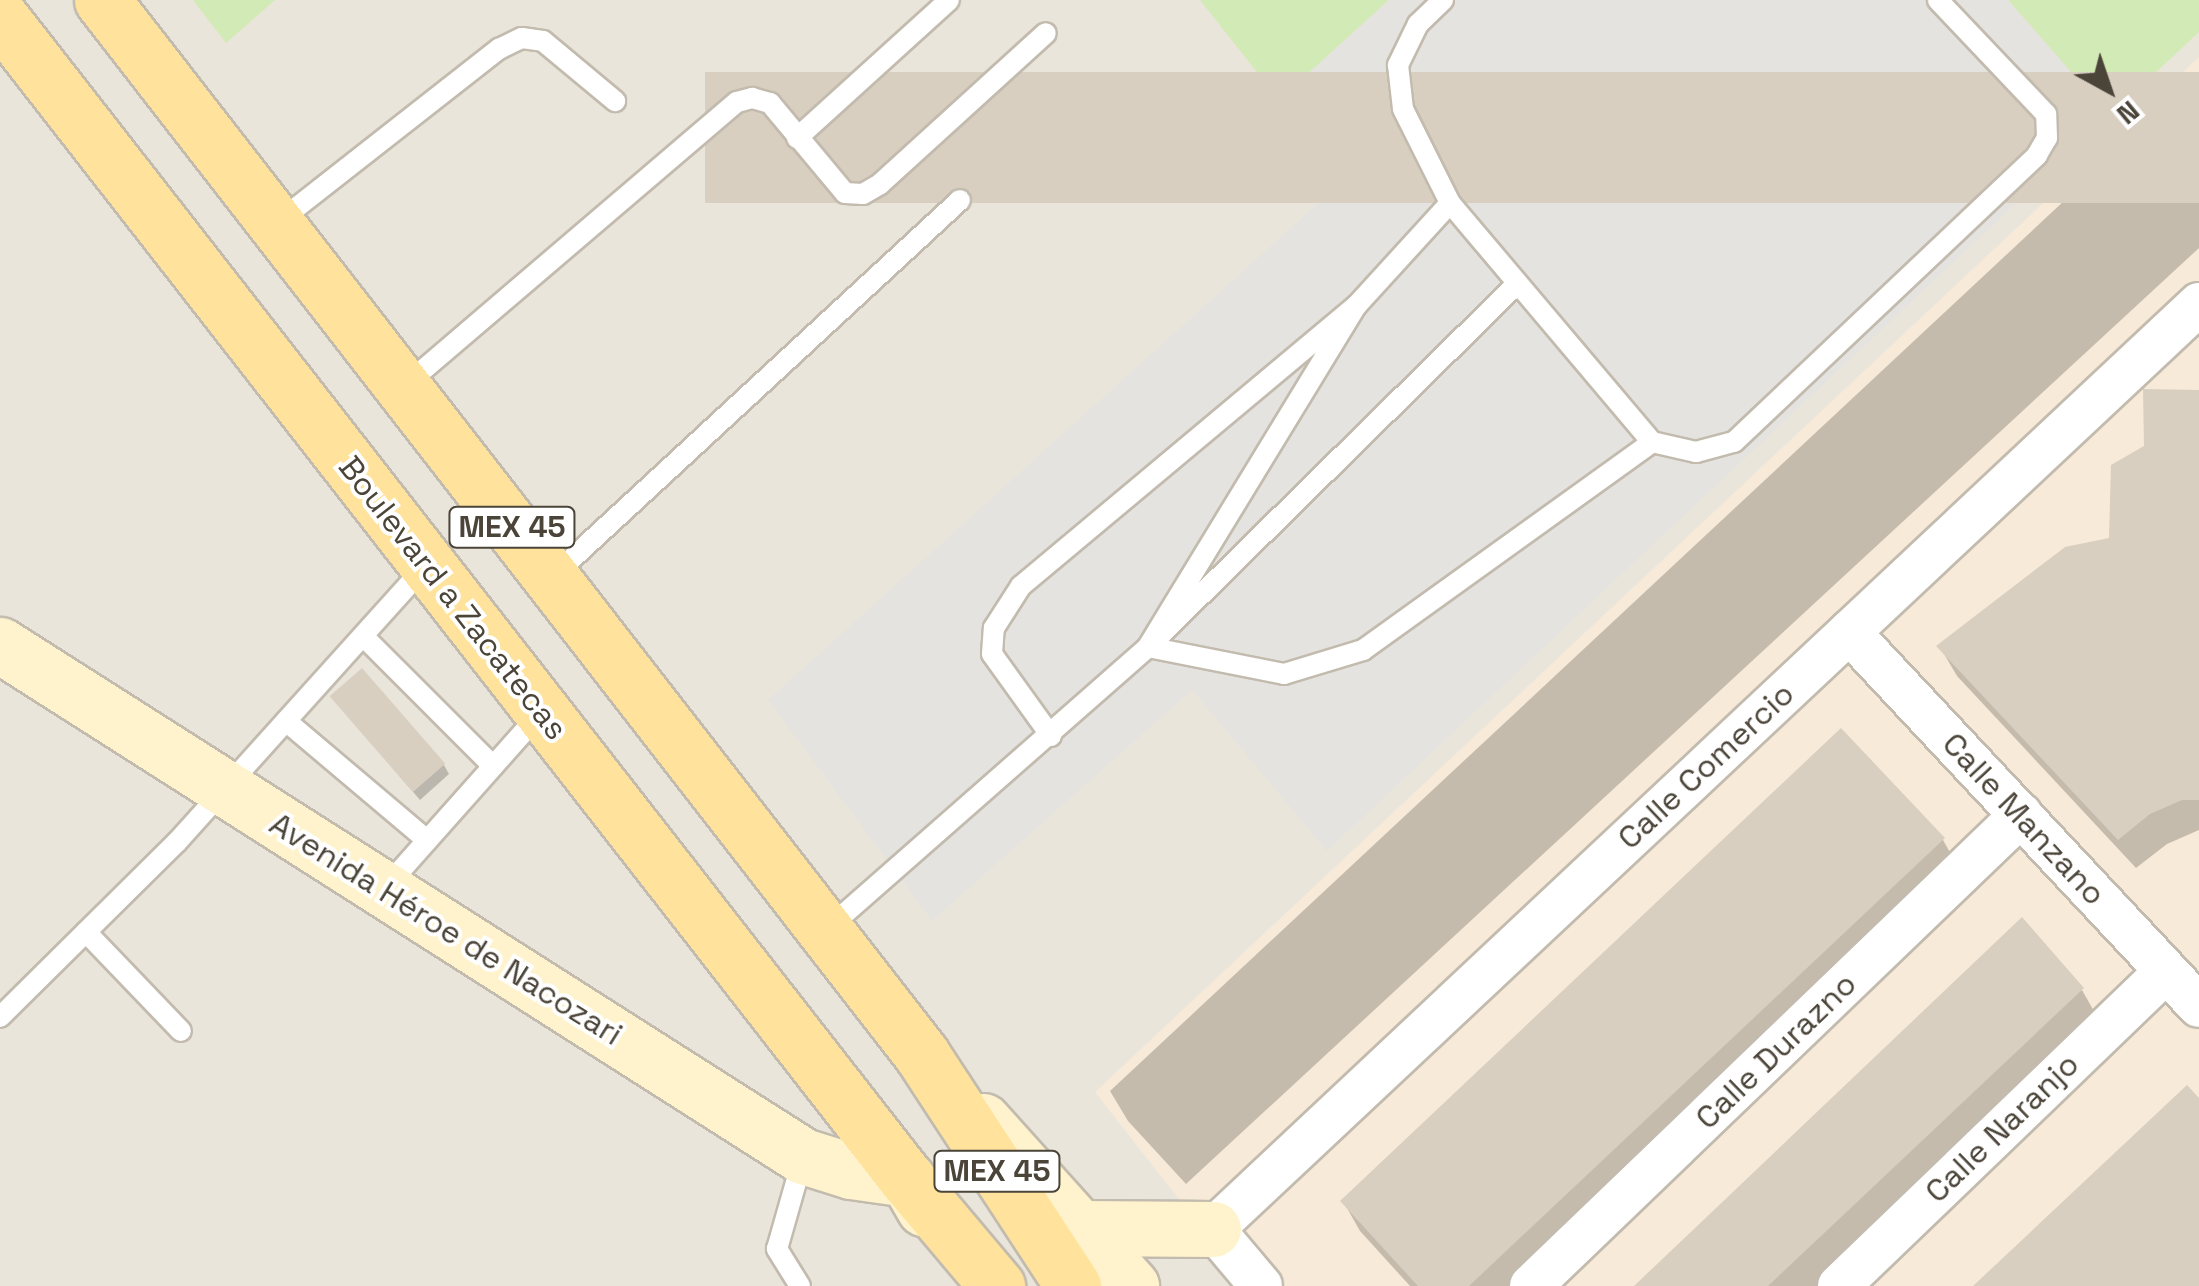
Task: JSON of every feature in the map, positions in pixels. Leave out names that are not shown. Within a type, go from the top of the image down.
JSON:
[{"type":"main road","name":"MEX 45","points":[[102,0],[922,1055],[1073,1286]]},
{"type":"main road","name":"Boulevard a Zacatecas","points":[[0,17],[907,1179],[997,1286]]},
{"type":"main road","name":"Avenida Héroe de Nacozari","points":[[0,644],[803,1156],[851,1171],[907,1179]]},
{"type":"main road","name":"MEX 45","points":[[922,1055],[1132,1286]]},
{"type":"main road","name":"Boulevard a Zacatecas","points":[[907,1179],[970,1286]]},
{"type":"main road","points":[[1082,1228],[1212,1229]]},
{"type":"street","name":"Calle Comercio","points":[[1212,1229],[2199,304]]},
{"type":"street","name":"Calle Manzano","points":[[1849,632],[2199,1006]]},
{"type":"street","name":"Calle Durazno","points":[[1531,1286],[2020,815]]},
{"type":"street","name":"Calle Naranjo","points":[[1839,1286],[2166,971]]},
{"type":"street","points":[[1212,1229],[1261,1286]]},
{"type":"lane","points":[[796,138],[949,0]]},
{"type":"lane","points":[[1442,0],[1418,24],[1398,65],[1403,109],[1450,203],[1652,442],[1696,452],[1734,442],[2037,155],[2046,138],[2046,114],[1938,0]]},
{"type":"lane","points":[[403,387],[737,102],[752,98],[770,102],[845,193],[863,194],[880,184],[1046,33]]},
{"type":"lane","points":[[276,224],[500,49],[522,38],[543,41],[615,101]]},
{"type":"lane","points":[[552,578],[960,200]]},
{"type":"lane","points":[[1051,736],[992,654],[994,628],[1021,586],[1356,306],[1450,203]]},
{"type":"lane","points":[[825,930],[1051,736],[1148,647],[1517,284]]},
{"type":"lane","points":[[1148,647],[1356,306]]},
{"type":"lane","points":[[1148,647],[1284,674],[1363,650],[1652,442]]},
{"type":"lane","points":[[0,1017],[226,788],[427,564]]},
{"type":"lane","points":[[363,636],[493,766]]},
{"type":"lane","points":[[384,889],[542,711]]},
{"type":"lane","points":[[286,721],[427,840]]},
{"type":"lane","points":[[86,932],[181,1030]]},
{"type":"lane","points":[[800,1286],[777,1248],[803,1156]]},
{"type":"shaded area","points":[[0,0],[2199,0],[2199,1286],[0,1286]]},
{"type":"shaded area","points":[[1389,0],[2008,0],[2109,116],[1327,851],[1192,690],[932,921],[768,700],[1344,180],[1279,100]]},
{"type":"shaded area","points":[[2199,57],[2199,1286],[1247,1286],[1095,1092]]},
{"type":"green space","points":[[193,0],[275,0],[226,43]]},
{"type":"green space","points":[[1200,0],[1389,0],[1279,100]]},
{"type":"green space","points":[[2008,0],[2199,0],[2199,32],[2109,116]]},
{"type":"building","points":[[705,72],[2199,72],[2199,203],[705,203]]},
{"type":"building","points":[[2143,389],[2199,390],[2199,800],[2182,800],[2150,814],[2118,840],[1936,646],[2065,547],[2109,538],[2111,465],[2144,446]]},
{"type":"building","points":[[362,668],[445,764],[413,792],[330,696]]},
{"type":"building","points":[[1841,728],[1945,838],[1469,1286],[1418,1286],[1340,1201]]},
{"type":"building","points":[[2022,917],[2084,988],[1768,1286],[1634,1286]]},
{"type":"building","points":[[2187,1085],[2199,1098],[2199,1286],[1973,1286]]}]
